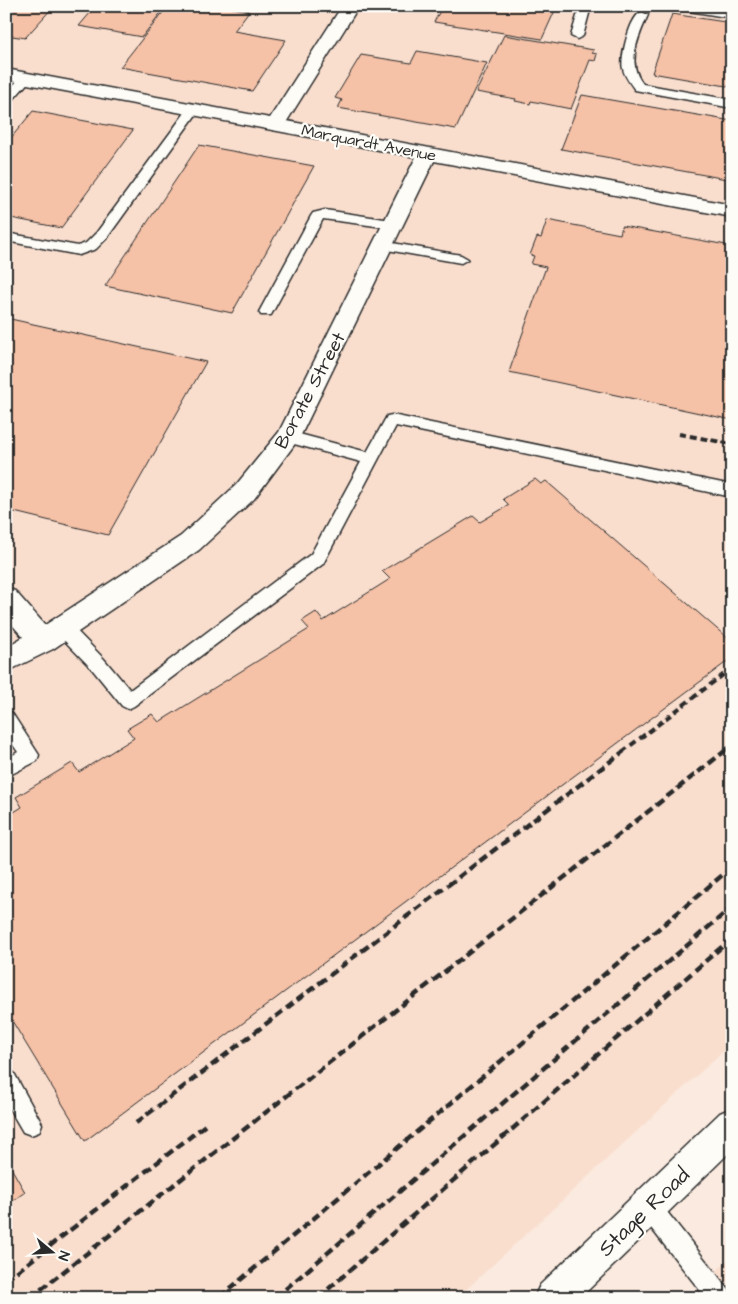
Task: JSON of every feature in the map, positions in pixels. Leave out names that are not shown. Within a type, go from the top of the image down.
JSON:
[{"type":"street","points":[[275,125],[351,6]]},
{"type":"street","name":"Marquardt Avenue","points":[[6,74],[732,211]]},
{"type":"street","name":"Borate Street","points":[[6,662],[53,634],[190,542],[245,492],[288,437],[428,153]]},
{"type":"street","points":[[6,599],[53,634]]},
{"type":"street","name":"Stage Road","points":[[553,1298],[732,1125]]},
{"type":"lane","points":[[576,36],[586,6]]},
{"type":"lane","points":[[677,6],[732,15]]},
{"type":"lane","points":[[642,15],[626,60],[630,78],[639,87],[732,104]]},
{"type":"lane","points":[[6,100],[26,78]]},
{"type":"lane","points":[[6,236],[79,251],[91,246],[102,235],[194,109]]},
{"type":"lane","points":[[266,312],[318,216],[325,214],[461,259]]},
{"type":"lane","points":[[53,634],[98,664],[128,701],[317,559],[392,420],[732,492]]},
{"type":"lane","points":[[288,437],[371,459]]},
{"type":"lane","points":[[6,719],[30,755],[6,770]]},
{"type":"lane","points":[[6,1081],[31,1124]]},
{"type":"lane","points":[[648,1206],[722,1298]]},
{"type":"shaded area","points":[[6,6],[732,6],[732,1043],[457,1298],[6,1298]]},
{"type":"shaded area","points":[[732,1256],[732,1298],[690,1298],[707,1280]]},
{"type":"building","points":[[6,6],[54,6],[25,38],[6,35]]},
{"type":"building","points":[[96,6],[166,6],[142,37],[79,26]]},
{"type":"building","points":[[168,6],[222,6],[249,11],[234,31],[286,40],[252,91],[120,67]]},
{"type":"building","points":[[413,6],[557,6],[542,39],[434,22],[440,11]]},
{"type":"building","points":[[672,14],[732,23],[732,87],[652,73]]},
{"type":"building","points":[[504,35],[594,50],[592,53],[597,54],[595,61],[590,60],[571,109],[531,101],[530,104],[515,101],[516,99],[476,92]]},
{"type":"building","points":[[417,51],[487,63],[456,129],[338,108],[342,100],[335,98],[361,55],[411,63]]},
{"type":"building","points":[[582,95],[732,121],[732,180],[561,149]]},
{"type":"building","points":[[33,111],[133,130],[61,228],[6,217],[6,144]]},
{"type":"building","points":[[199,145],[314,166],[232,313],[105,286]]},
{"type":"building","points":[[547,220],[620,234],[622,226],[732,246],[732,306],[725,329],[732,331],[732,420],[509,372],[546,267],[531,264],[534,256],[530,255],[537,237],[541,238]]},
{"type":"building","points":[[6,318],[206,362],[108,535],[6,510]]},
{"type":"building","points":[[535,479],[541,484],[546,481],[732,642],[732,658],[85,1141],[6,1011],[6,817],[22,807],[16,797],[72,763],[79,772],[134,738],[127,729],[152,714],[159,722],[309,629],[302,621],[316,612],[323,621],[390,579],[382,571],[473,516],[480,522],[509,505],[503,499]]},
{"type":"building","points":[[6,1159],[25,1192],[6,1206]]},
{"type":"railway","points":[[679,434],[732,444]]},
{"type":"railway","points":[[622,752],[732,668]]},
{"type":"railway","points":[[723,752],[732,745]]},
{"type":"railway","points":[[136,1123],[624,751]]},
{"type":"railway","points":[[30,1298],[725,751]]},
{"type":"railway","points":[[219,1298],[732,867]]},
{"type":"railway","points":[[275,1298],[732,907]]},
{"type":"railway","points":[[318,1298],[732,938]]},
{"type":"railway","points":[[6,1280],[208,1123]]}]
